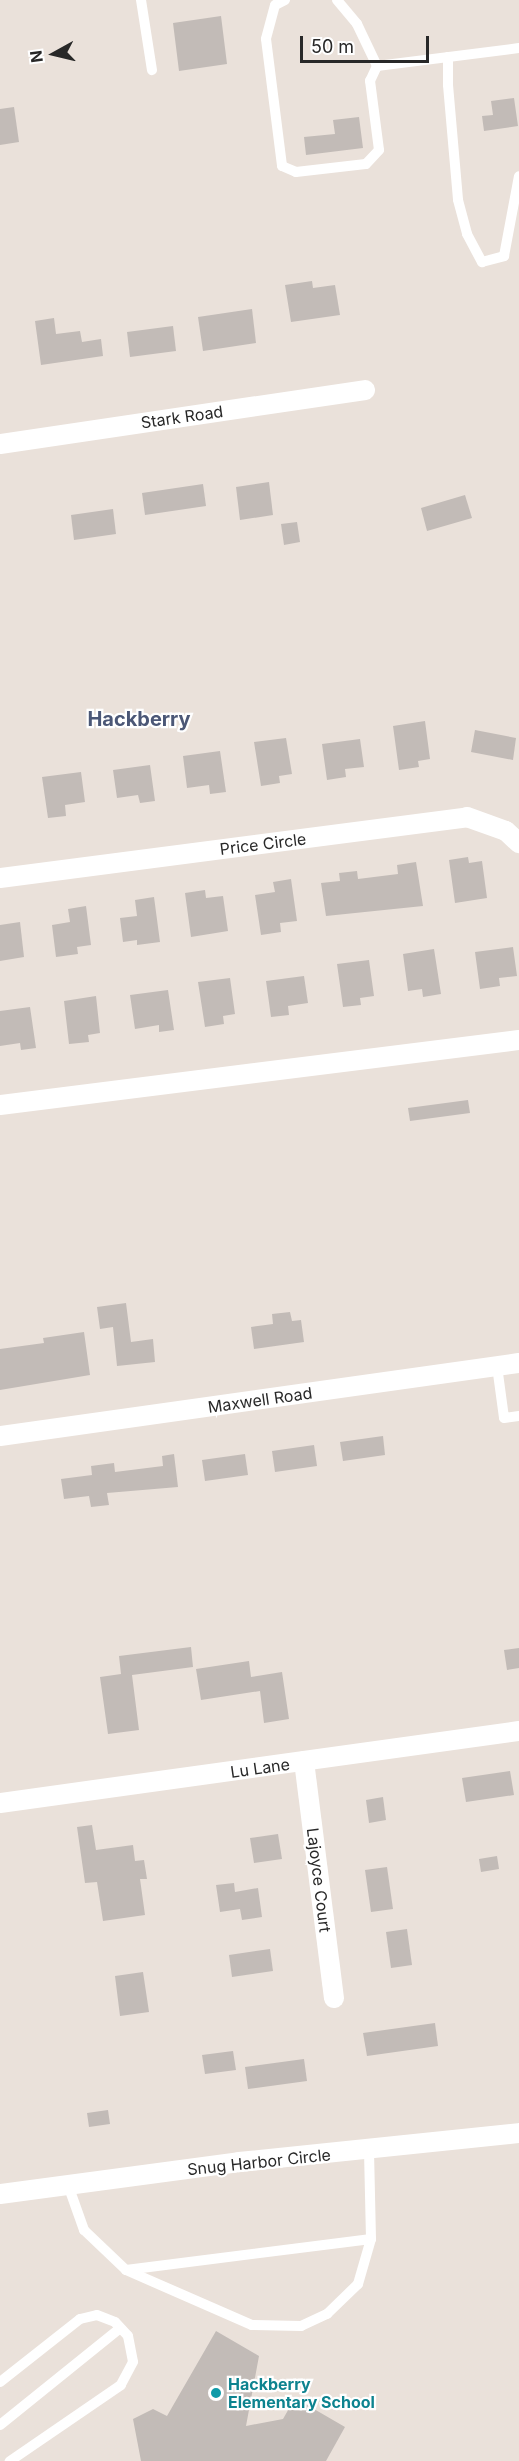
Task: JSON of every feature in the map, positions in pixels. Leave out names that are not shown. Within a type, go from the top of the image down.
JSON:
[{"type":"street","name":"Stark Road","points":[[0,444],[365,390]]},
{"type":"street","name":"Price Circle","points":[[0,878],[467,817],[506,831],[519,843]]},
{"type":"street","points":[[0,1105],[519,1040]]},
{"type":"street","name":"Maxwell Road","points":[[0,1436],[519,1363]]},
{"type":"street","name":"Lu Lane","points":[[0,1803],[519,1731]]},
{"type":"street","name":"Lajoyce Court","points":[[304,1761],[334,1998]]},
{"type":"street","name":"Snug Harbor Circle","points":[[0,2193],[239,2162],[519,2133]]},
{"type":"lane","points":[[141,0],[152,70]]},
{"type":"lane","points":[[285,0],[276,5],[266,39],[282,166],[296,172],[366,164],[379,150],[370,81],[377,66]]},
{"type":"lane","points":[[337,0],[357,24],[377,66]]},
{"type":"lane","points":[[377,66],[519,48]]},
{"type":"lane","points":[[448,57],[448,85],[458,200],[468,234],[482,262],[504,256],[519,176]]},
{"type":"lane","points":[[497,1366],[504,1418],[519,1416]]},
{"type":"lane","points":[[68,2185],[84,2230],[126,2270],[252,2325],[301,2326],[327,2314],[358,2284],[371,2240],[369,2150]]},
{"type":"lane","points":[[126,2270],[371,2240]]},
{"type":"lane","points":[[0,2382],[80,2319],[97,2315],[115,2322],[128,2336],[133,2362],[121,2385],[10,2461]]},
{"type":"lane","points":[[0,2425],[120,2328]]},
{"type":"building","points":[[221,16],[227,64],[179,71],[173,23]]},
{"type":"building","points":[[514,98],[518,126],[484,131],[482,116],[493,115],[491,101]]},
{"type":"building","points":[[14,107],[19,142],[0,145],[0,109]]},
{"type":"building","points":[[359,117],[363,148],[306,155],[304,137],[335,134],[333,120]]},
{"type":"building","points":[[312,281],[313,288],[335,285],[340,315],[291,322],[285,285]]},
{"type":"building","points":[[252,309],[256,343],[203,351],[198,317]]},
{"type":"building","points":[[54,318],[56,334],[80,331],[82,342],[101,339],[103,356],[41,365],[35,321]]},
{"type":"building","points":[[173,326],[176,351],[130,357],[127,332]]},
{"type":"building","points":[[269,482],[273,515],[240,520],[236,487]]},
{"type":"building","points":[[203,484],[206,506],[145,515],[142,493]]},
{"type":"building","points":[[465,495],[472,518],[427,531],[421,508]]},
{"type":"building","points":[[113,509],[116,534],[74,540],[71,515]]},
{"type":"building","points":[[297,522],[300,542],[284,545],[281,524]]},
{"type":"building","points":[[425,721],[430,759],[418,761],[419,767],[399,770],[393,726]]},
{"type":"building","points":[[475,730],[516,738],[513,760],[471,752]]},
{"type":"building","points":[[286,738],[292,774],[279,776],[280,783],[261,786],[254,742]]},
{"type":"building","points":[[360,739],[364,767],[345,769],[346,777],[327,780],[322,744]]},
{"type":"building","points":[[220,751],[226,792],[210,794],[209,785],[187,788],[183,756]]},
{"type":"building","points":[[150,765],[155,801],[140,803],[138,795],[117,798],[113,770]]},
{"type":"building","points":[[81,772],[85,802],[65,805],[66,816],[48,818],[42,777]]},
{"type":"building","points":[[468,857],[469,863],[482,861],[487,898],[455,903],[449,860]]},
{"type":"building","points":[[416,862],[423,906],[326,916],[321,883],[340,881],[339,873],[357,871],[358,879],[398,874],[397,865]]},
{"type":"building","points":[[291,879],[297,921],[280,923],[281,932],[261,935],[255,895],[275,892],[273,882]]},
{"type":"building","points":[[205,890],[206,898],[223,896],[228,931],[191,937],[185,893]]},
{"type":"building","points":[[154,897],[160,942],[137,945],[137,940],[123,942],[120,918],[137,916],[135,900]]},
{"type":"building","points":[[86,906],[91,945],[77,947],[78,954],[56,957],[52,925],[70,922],[68,909]]},
{"type":"building","points":[[20,922],[24,957],[0,961],[0,925]]},
{"type":"building","points":[[513,947],[517,976],[499,978],[500,986],[480,989],[475,952]]},
{"type":"building","points":[[434,949],[441,994],[423,997],[422,989],[408,991],[403,954]]},
{"type":"building","points":[[369,960],[374,996],[360,998],[361,1005],[343,1007],[337,964]]},
{"type":"building","points":[[304,976],[308,1003],[288,1006],[289,1015],[271,1017],[266,981]]},
{"type":"building","points":[[230,978],[235,1014],[223,1016],[224,1024],[205,1027],[198,982]]},
{"type":"building","points":[[168,990],[174,1030],[159,1032],[159,1025],[135,1029],[130,995]]},
{"type":"building","points":[[96,996],[100,1033],[88,1035],[89,1042],[69,1044],[64,1001]]},
{"type":"building","points":[[30,1007],[36,1048],[21,1050],[20,1043],[0,1046],[0,1011]]},
{"type":"building","points":[[468,1100],[470,1113],[410,1121],[408,1108]]},
{"type":"building","points":[[126,1303],[131,1342],[153,1339],[155,1362],[117,1366],[113,1327],[100,1329],[97,1307]]},
{"type":"building","points":[[290,1312],[292,1321],[301,1320],[304,1342],[254,1349],[251,1327],[273,1324],[272,1314]]},
{"type":"building","points":[[84,1332],[90,1375],[0,1390],[0,1349],[44,1343],[43,1338]]},
{"type":"building","points":[[383,1436],[385,1455],[343,1461],[340,1442]]},
{"type":"building","points":[[314,1445],[317,1466],[275,1472],[272,1451]]},
{"type":"building","points":[[174,1454],[178,1487],[107,1493],[109,1505],[91,1507],[89,1496],[64,1499],[61,1479],[92,1475],[91,1466],[114,1463],[115,1472],[163,1466],[162,1456]]},
{"type":"building","points":[[245,1454],[248,1475],[205,1481],[202,1460]]},
{"type":"building","points":[[191,1647],[193,1667],[132,1675],[139,1730],[108,1734],[100,1677],[121,1674],[119,1656]]},
{"type":"building","points":[[519,1648],[519,1668],[507,1670],[504,1650]]},
{"type":"building","points":[[249,1661],[251,1677],[282,1672],[289,1719],[264,1723],[260,1691],[201,1700],[196,1669]]},
{"type":"building","points":[[510,1771],[514,1795],[466,1802],[462,1778]]},
{"type":"building","points":[[383,1797],[386,1820],[369,1823],[366,1800]]},
{"type":"building","points":[[92,1825],[96,1850],[133,1845],[135,1861],[144,1860],[147,1879],[140,1879],[145,1915],[103,1921],[97,1882],[85,1883],[77,1827]]},
{"type":"building","points":[[278,1834],[282,1859],[254,1863],[250,1838]]},
{"type":"building","points":[[497,1856],[499,1869],[481,1872],[479,1859]]},
{"type":"building","points":[[387,1867],[393,1909],[371,1912],[365,1870]]},
{"type":"building","points":[[234,1883],[235,1892],[258,1888],[262,1917],[242,1920],[240,1909],[220,1912],[216,1885]]},
{"type":"building","points":[[407,1929],[412,1965],[391,1968],[386,1932]]},
{"type":"building","points":[[270,1949],[273,1971],[232,1977],[229,1955]]},
{"type":"building","points":[[143,1972],[149,2012],[120,2016],[115,1976]]},
{"type":"building","points":[[435,2023],[438,2046],[367,2056],[363,2033]]},
{"type":"building","points":[[233,2051],[236,2070],[205,2074],[202,2055]]},
{"type":"building","points":[[304,2059],[307,2081],[248,2089],[245,2067]]},
{"type":"building","points":[[108,2110],[110,2124],[89,2127],[87,2113]]},
{"type":"building","name":"Hackberry Elementary School","points":[[216,2331],[259,2356],[246,2426],[283,2419],[295,2398],[345,2427],[326,2461],[141,2461],[133,2419],[153,2409],[167,2416]]},
{"type":"place","name":"Hackberry Elementary School","points":[[216,2393]]},
{"type":"district","name":"Hackberry","points":[[139,719]]}]
